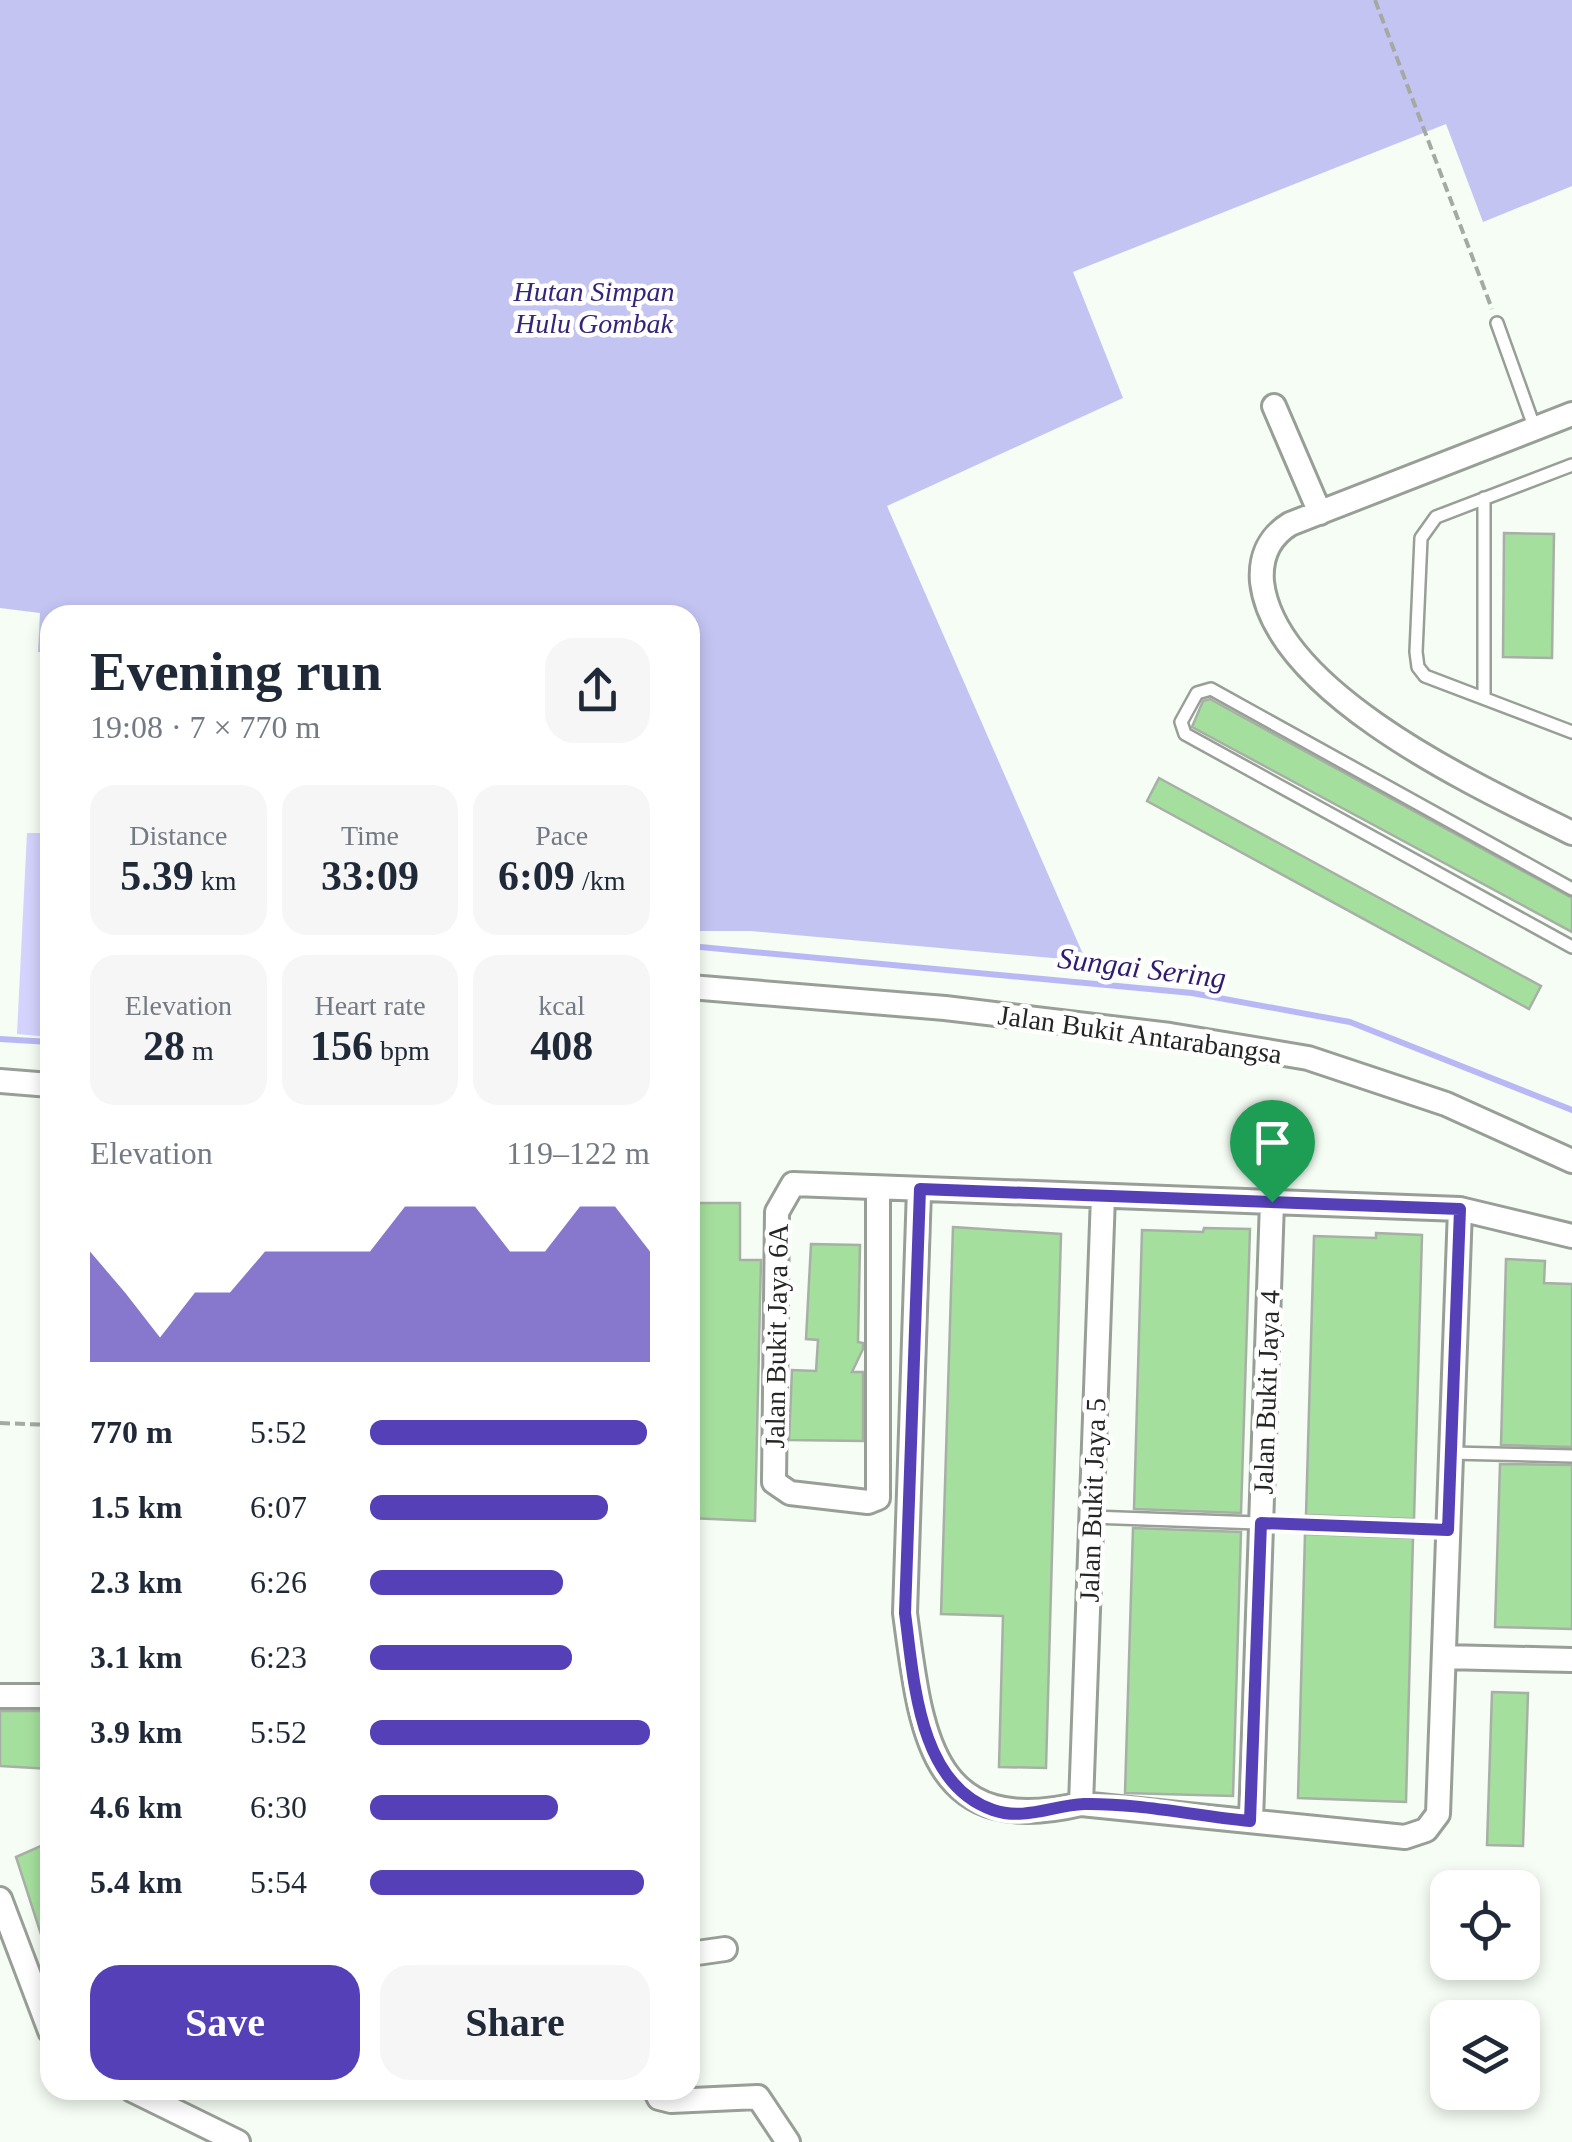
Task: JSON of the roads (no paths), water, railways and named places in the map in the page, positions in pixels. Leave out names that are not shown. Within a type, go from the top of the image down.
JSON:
[{"type":"street","points":[[1274,406],[1320,513]]},
{"type":"street","points":[[1572,414],[1279,531],[1266,551],[1262,576],[1273,623],[1316,676],[1376,726],[1572,833]]},
{"type":"street","name":"Jalan Bukit Antarabangsa","points":[[700,988],[946,1008],[1308,1058],[1446,1104],[1572,1160]]},
{"type":"street","points":[[0,1081],[40,1084]]},
{"type":"street","name":"Jalan Bukit Jaya 6A","points":[[793,1184],[878,1188],[878,1498],[868,1502],[780,1490],[774,1482],[777,1212],[793,1184]]},
{"type":"street","points":[[878,1188],[1460,1209],[1572,1236]]},
{"type":"street","points":[[920,1189],[905,1613],[918,1690],[940,1769],[959,1791],[994,1810],[1049,1812],[1081,1804],[1405,1837],[1426,1830],[1438,1814],[1460,1209]]},
{"type":"street","name":"Jalan Bukit Jaya 5","points":[[1081,1804],[1102,1196]]},
{"type":"street","name":"Jalan Bukit Jaya 4","points":[[1250,1821],[1272,1202]]},
{"type":"street","points":[[1444,1657],[1572,1660]]},
{"type":"street","points":[[0,1696],[40,1696]]},
{"type":"street","points":[[0,1899],[40,1991]]},
{"type":"street","points":[[700,1953],[725,1949]]},
{"type":"street","points":[[667,2100],[758,2098],[788,2142]]},
{"type":"street","points":[[152,2100],[238,2142]]},
{"type":"lane","points":[[1497,322],[1535,429]]},
{"type":"lane","points":[[1572,465],[1436,516],[1421,538],[1416,652],[1418,667],[1426,676],[1572,732]]},
{"type":"lane","points":[[1484,498],[1484,696]]},
{"type":"lane","points":[[1572,889],[1211,689],[1197,693],[1180,722],[1184,734],[1572,947]]},
{"type":"lane","points":[[1451,1453],[1572,1456]]},
{"type":"lane","points":[[1092,1517],[1448,1530]]},
{"type":"waterway","name":"Sungai Sering","points":[[700,947],[1192,993],[1350,1022],[1572,1110]]},
{"type":"waterway","name":"Sungai Sering","points":[[0,1039],[40,1041]]},
{"type":"park label","name":"Hutan Simpan Hulu Gombak","points":[[594,307]]}]
